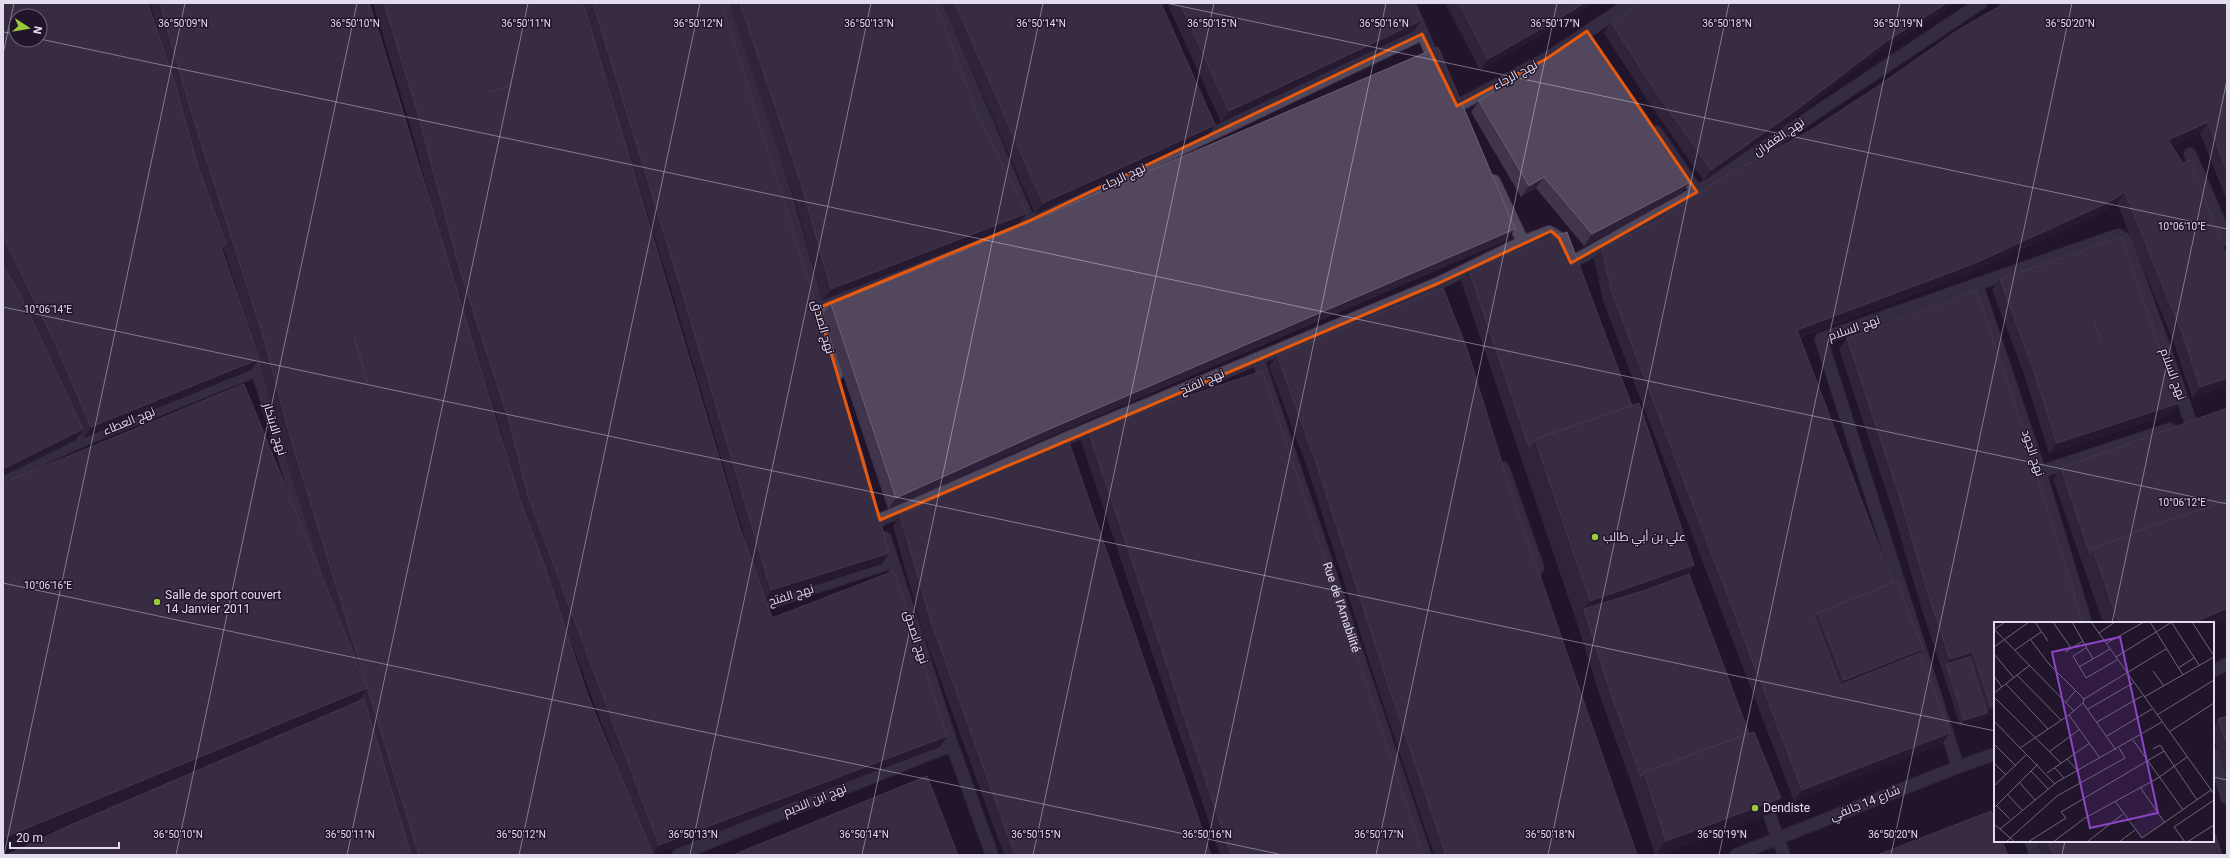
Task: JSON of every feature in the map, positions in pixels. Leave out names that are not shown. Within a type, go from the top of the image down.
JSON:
[{"type":"street","name":"نهج الصدق","points":[[726,3],[785,193],[840,384]]},
{"type":"street","points":[[936,3],[1029,221]]},
{"type":"street","points":[[1409,3],[1443,77]]},
{"type":"street","name":"نهج الرجاء","points":[[1457,106],[1546,59],[1631,3]]},
{"type":"street","name":"نهج الغفران","points":[[1572,263],[1697,192],[1981,3]]},
{"type":"street","points":[[1587,31],[1596,44]]},
{"type":"street","name":"نهج الرجاء","points":[[818,308],[1029,221],[1422,34]]},
{"type":"street","points":[[1450,92],[1464,120]]},
{"type":"street","points":[[1210,118],[1216,133]]},
{"type":"street","points":[[1649,121],[1697,192]]},
{"type":"street","points":[[2190,154],[2226,237]]},
{"type":"street","points":[[1488,170],[1523,242]]},
{"type":"street","name":"نهج الفتح","points":[[880,520],[1065,439],[1440,283],[1523,242],[1549,232],[1553,232],[1559,238],[1572,263]]},
{"type":"street","name":"نهج السلام","points":[[1958,767],[1821,339],[2118,235],[2123,236],[2191,422]]},
{"type":"street","points":[[1572,263],[1577,278]]},
{"type":"street","points":[[1440,283],[1445,298]]},
{"type":"street","name":"نهج الجود","points":[[1977,285],[2040,472],[2086,622]]},
{"type":"street","name":"نهج الابتكار","points":[[247,339],[321,579]]},
{"type":"street","name":"Rue de l'Amabilité","points":[[1258,359],[1425,855]]},
{"type":"street","name":"نهج العطاء","points":[[3,477],[79,437],[257,370]]},
{"type":"street","points":[[2040,472],[2191,422],[2205,419]]},
{"type":"street","points":[[1065,439],[1070,454]]},
{"type":"street","points":[[1499,456],[1540,576]]},
{"type":"street","name":"نهج الصدق","points":[[876,505],[892,562],[952,745],[992,855]]},
{"type":"street","name":"نهج الفتح","points":[[755,586],[760,601],[766,604],[892,562]]},
{"type":"street","points":[[2214,670],[2227,664]]},
{"type":"street","name":"نهج ابن النديم","points":[[678,855],[952,745]]},
{"type":"street","name":"شارع 14 جانفي","points":[[1736,855],[1958,767],[1994,754]]},
{"type":"street","points":[[2214,757],[2227,798]]},
{"type":"street","points":[[1759,786],[1784,855]]},
{"type":"street","points":[[2031,842],[2036,855]]},
{"type":"highlighted area","points":[[1587,31],[1697,192],[1571,263],[1559,238],[1551,231],[1439,283],[880,520],[818,308],[1029,221],[1422,34],[1457,106],[1546,59]]},
{"type":"building","points":[[3,3],[148,3],[176,87],[198,167],[226,244],[221,247],[259,359],[91,427],[56,345],[3,236]]},
{"type":"building","points":[[160,3],[369,3],[520,500],[542,559],[588,696],[652,852],[644,855],[419,855],[290,436],[264,339],[192,114]],"holes":[[[354,338],[359,352],[368,382]]]},
{"type":"building","points":[[384,3],[583,3],[740,528],[772,618],[894,571],[947,736],[659,845],[528,496],[509,421],[459,267],[418,114]],"holes":[[[511,85],[511,86],[490,92]]]},
{"type":"building","points":[[593,3],[722,3],[863,456],[889,553],[771,590],[680,285]]},
{"type":"building","points":[[740,3],[935,3],[979,117],[1027,213],[831,289],[801,183]]},
{"type":"building","points":[[955,3],[1161,3],[1215,125],[1043,203]]},
{"type":"building","points":[[1180,3],[1414,3],[1422,20],[1229,111]]},
{"type":"building","points":[[1459,3],[1584,3],[1488,59]]},
{"type":"building","points":[[1641,3],[1947,3],[1884,43],[1795,111],[1711,170],[1658,95],[1611,22]]},
{"type":"building","points":[[2005,3],[2227,3],[2227,170],[2208,122],[2168,140],[2183,163],[2190,160],[2227,257],[2227,378],[2200,387],[2183,335],[2125,192],[2109,202],[1973,264],[1797,330],[1893,583],[1818,613],[1815,617],[1840,685],[1920,653],[1950,733],[1802,790],[1611,290],[1602,248],[1662,219],[1718,180],[1811,130],[1881,84],[1958,30]]},
{"type":"building","points":[[1588,32],[1645,113],[1689,183],[1592,234],[1544,177],[1529,186],[1479,101]]},
{"type":"building","points":[[1438,47],[1515,229],[1038,434],[896,498],[831,304],[960,252]]},
{"type":"building","points":[[1567,232],[1632,406],[1535,439],[1529,447],[1469,270]]},
{"type":"building","points":[[2122,237],[2179,403],[2057,443],[2031,363],[2000,279]]},
{"type":"building","points":[[3,265],[18,290],[83,429],[3,469]]},
{"type":"building","points":[[1443,288],[1467,349],[1511,492],[1637,855],[1446,855],[1387,681],[1315,459],[1277,355]]},
{"type":"building","points":[[1976,291],[2010,388],[2083,622],[1994,622],[1994,706],[1991,707],[1973,652],[1950,659],[1928,593],[1902,504],[1847,338]]},
{"type":"building","points":[[1262,371],[1423,855],[1231,855],[1088,430]]},
{"type":"building","name":"Salle de sport couvert 14 Janvier 2011","points":[[244,384],[367,688],[3,838],[3,483]]},
{"type":"building","points":[[1639,403],[1694,565],[1590,601],[1535,439]]},
{"type":"building","points":[[2227,408],[2227,501],[2152,526],[2093,549],[2090,553],[2061,468]]},
{"type":"building","points":[[1068,439],[1211,855],[1015,855],[931,621],[900,515]]},
{"type":"building","points":[[2227,501],[2227,608],[2195,622],[2119,622],[2093,549],[2152,526]]},
{"type":"building","points":[[1689,574],[1749,733],[1644,772],[1641,777],[1608,685],[1584,609],[1646,590]]},
{"type":"building","points":[[1897,581],[1923,649],[1844,680],[1818,613]]},
{"type":"building","points":[[1970,657],[1987,713],[1964,720],[1946,664]]},
{"type":"building","points":[[364,699],[411,855],[7,855],[61,829]]},
{"type":"building","points":[[2227,716],[2227,744],[2218,719]]},
{"type":"building","points":[[1754,732],[1781,798],[1666,841],[1644,772]]},
{"type":"building","points":[[927,776],[958,855],[733,855]]},
{"type":"building","points":[[1991,811],[1994,819],[1994,842],[2002,842],[2008,855],[1877,855]]},
{"type":"building","points":[[2214,831],[2222,855],[2053,855],[2048,842],[2214,842]]},
{"type":"place","name":"علي بن أبي طالب","points":[[1595,537]]},
{"type":"place","name":"Salle de sport couvert 14 Janvier 2011","points":[[157,602]]},
{"type":"place","name":"Dendiste","points":[[1755,808]]}]
